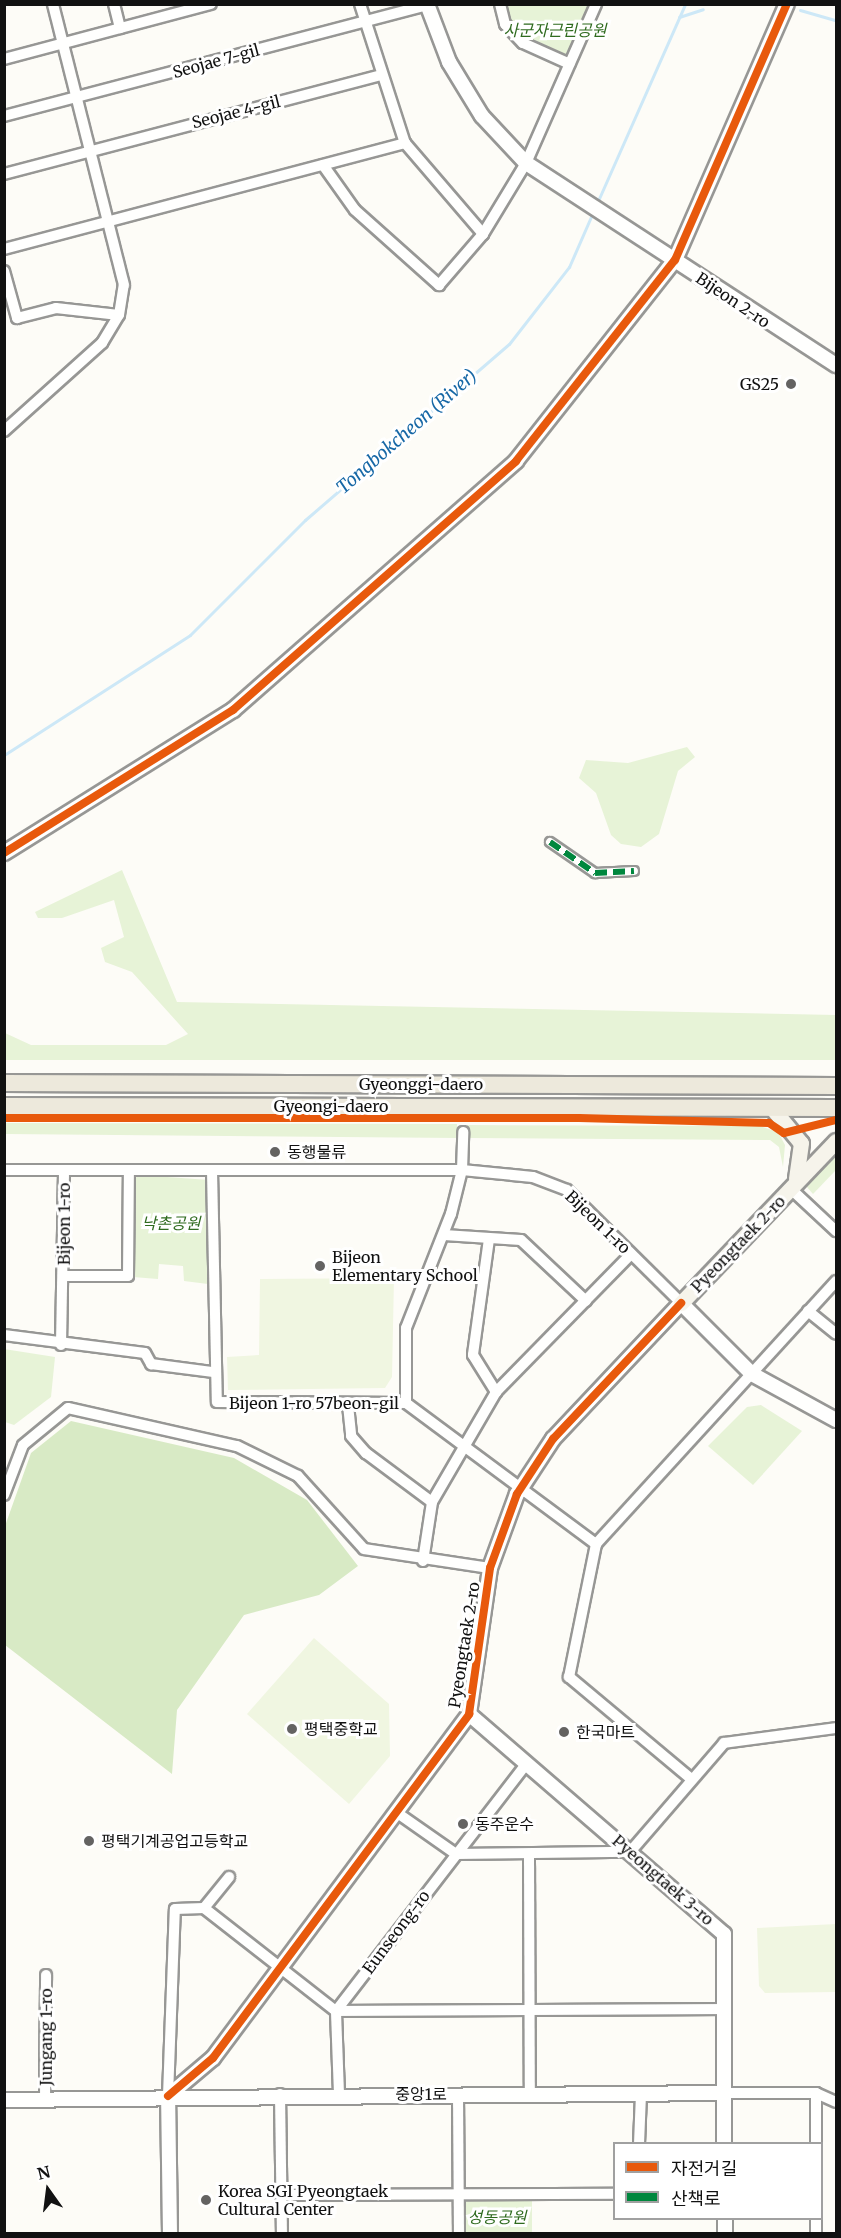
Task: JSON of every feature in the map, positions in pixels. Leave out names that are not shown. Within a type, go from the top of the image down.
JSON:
[{"type":"main road","name":"Gyeonggi-daero","points":[[4,1083],[837,1086]]},
{"type":"main road","name":"Gyeongi-daero","points":[[4,1106],[837,1108]]},
{"type":"main road","points":[[772,1107],[801,1143],[802,1161],[792,1188]]},
{"type":"main road","name":"Pyeongtaek 2-ro","points":[[681,1304],[837,1141]]},
{"type":"street","points":[[4,431],[102,343],[119,315],[124,285],[53,4]]},
{"type":"street","points":[[114,4],[120,28]]},
{"type":"street","points":[[4,59],[196,6],[211,4]]},
{"type":"street","points":[[360,4],[381,75],[405,143],[483,234]]},
{"type":"street","points":[[500,4],[506,24],[523,43],[570,64]]},
{"type":"street","points":[[323,165],[355,210],[439,285],[483,234],[526,163],[596,4]]},
{"type":"street","points":[[4,853],[232,710],[516,461],[675,260],[787,4]]},
{"type":"street","points":[[428,5],[449,62],[482,116],[526,163]]},
{"type":"street","name":"Seojae 7-gil","points":[[4,116],[428,5]]},
{"type":"street","name":"Seojae 4-gil","points":[[4,174],[381,75]]},
{"type":"street","points":[[4,249],[405,143]]},
{"type":"street","name":"Bijeon 2-ro","points":[[526,163],[837,365]]},
{"type":"street","points":[[4,271],[17,318],[56,308],[119,315]]},
{"type":"street","points":[[550,842],[595,873],[634,871]]},
{"type":"street","points":[[406,1403],[406,1328],[444,1235],[462,1170],[463,1132]]},
{"type":"street","name":"Bijeon 1-ro","points":[[4,1170],[462,1170],[533,1177],[567,1190],[681,1304]]},
{"type":"street","name":"Bijeon 1-ro","points":[[61,1344],[64,1276],[64,1171]]},
{"type":"street","name":"Bijeon 1-ro","points":[[64,1276],[128,1276],[129,1171]]},
{"type":"street","points":[[4,1335],[145,1353],[151,1364],[213,1372],[212,1171]]},
{"type":"street","points":[[792,1188],[837,1231]]},
{"type":"street","points":[[444,1235],[521,1240],[586,1301]]},
{"type":"street","points":[[489,1239],[473,1355],[496,1392]]},
{"type":"street","points":[[423,1561],[432,1502],[461,1445],[496,1392],[631,1254]]},
{"type":"street","points":[[690,1778],[569,1677],[596,1544],[837,1281]]},
{"type":"street","points":[[681,1304],[752,1374],[837,1420]]},
{"type":"street","name":"Pyeongtaek 2-ro","points":[[168,2096],[213,2058],[469,1714],[490,1568],[520,1490],[553,1439],[681,1304]]},
{"type":"street","points":[[808,1311],[837,1334]]},
{"type":"street","name":"Bijeon 1-ro 57beon-gil","points":[[213,1372],[217,1402],[348,1405],[406,1403],[520,1490],[596,1544]]},
{"type":"street","points":[[348,1405],[351,1436],[366,1453],[432,1502]]},
{"type":"street","points":[[4,1495],[23,1445],[68,1408],[237,1446],[298,1476],[364,1550],[423,1561],[490,1568]]},
{"type":"street","name":"Pyeongtaek 3-ro","points":[[469,1714],[724,1935],[724,2142]]},
{"type":"street","points":[[396,1812],[456,1854],[529,1856],[630,1852],[690,1778],[724,1743],[837,1728]]},
{"type":"street","name":"Eunseong-ro","points":[[336,2011],[527,1763]]},
{"type":"street","points":[[529,1856],[530,2094]]},
{"type":"street","points":[[204,1908],[229,1877]]},
{"type":"street","points":[[170,2234],[168,2096],[175,1908],[204,1908],[336,2011],[724,2008]]},
{"type":"street","name":"Jungang 1-ro","points":[[45,2099],[46,1975]]},
{"type":"street","points":[[336,2011],[339,2094]]},
{"type":"street","points":[[816,2093],[816,2142]]},
{"type":"street","name":"중앙1로","points":[[4,2100],[280,2094],[816,2093],[837,2102]]},
{"type":"street","points":[[280,2094],[282,2234]]},
{"type":"street","points":[[458,2094],[459,2234]]},
{"type":"street","points":[[639,2142],[641,2095]]},
{"type":"street","points":[[168,2096],[177,2109],[178,2234]]},
{"type":"street","points":[[283,2195],[613,2194]]},
{"type":"green space","name":"사군자근린공원","points":[[500,5],[596,5],[570,64],[523,43],[505,24]]},
{"type":"green space","points":[[687,747],[695,757],[678,771],[659,834],[641,847],[621,844],[611,835],[596,793],[579,778],[586,760],[628,763]]},
{"type":"green space","points":[[122,870],[177,1002],[836,1015],[836,1060],[5,1060],[5,1033],[31,1045],[166,1045],[188,1034],[132,972],[105,962],[101,948],[124,937],[114,900],[62,918],[38,918],[35,912]]},
{"type":"green space","points":[[5,1123],[457,1124],[457,1138],[5,1134]]},
{"type":"green space","points":[[467,1125],[760,1126],[778,1132],[785,1145],[783,1167],[779,1147],[770,1140],[467,1138]]},
{"type":"green space","points":[[836,1154],[836,1170],[813,1194],[806,1186]]},
{"type":"green space","name":"낙촌공원","points":[[139,1175],[209,1180],[208,1284],[184,1281],[183,1266],[159,1264],[158,1279],[133,1277],[132,1181]]},
{"type":"green space","points":[[394,1278],[392,1377],[385,1388],[228,1390],[227,1357],[259,1355],[260,1279]]},
{"type":"green space","points":[[4,1349],[55,1357],[51,1397],[14,1425],[5,1422]]},
{"type":"green space","points":[[761,1405],[802,1431],[753,1485],[708,1446],[747,1407]]},
{"type":"green space","points":[[71,1421],[234,1458],[307,1500],[358,1566],[319,1595],[244,1615],[177,1710],[172,1774],[5,1645],[5,1526],[31,1453]]},
{"type":"green space","points":[[314,1638],[389,1704],[390,1756],[349,1804],[247,1714]]},
{"type":"green space","points":[[836,1924],[836,1992],[765,1993],[759,1986],[757,1928]]},
{"type":"green space","name":"성동공원","points":[[462,2200],[532,2200],[532,2233],[462,2233]]},
{"type":"waterway","name":"Tongbokcheon (River)","points":[[597,203],[685,4]]},
{"type":"waterway","points":[[679,17],[703,9]]},
{"type":"waterway","points":[[800,10],[836,20]]},
{"type":"waterway","name":"Tongbokcheon (River)","points":[[4,755],[190,635],[305,520],[509,344],[569,267],[593,212]]},
{"type":"marked path","points":[[550,842],[595,873],[634,871]]},
{"type":"cycle path","points":[[4,853],[233,710],[516,461],[675,260],[787,4]]},
{"type":"cycle path","points":[[4,1118],[579,1118],[769,1123],[784,1133],[836,1120]]},
{"type":"cycle path","points":[[168,2096],[213,2058],[469,1714],[490,1568],[517,1494],[553,1439],[681,1303]]},
{"type":"place","name":"GS25","points":[[791,384]]},
{"type":"place","name":"동행물류","points":[[275,1152]]},
{"type":"place","name":"Bijeon Elementary School","points":[[320,1266]]},
{"type":"place","name":"평택중학교","points":[[292,1729]]},
{"type":"place","name":"한국마트","points":[[564,1732]]},
{"type":"place","name":"동주운수","points":[[463,1824]]},
{"type":"place","name":"평택기계공업고등학교","points":[[89,1841]]},
{"type":"place","name":"Korea SGI Pyeongtaek Cultural Center","points":[[206,2200]]}]
